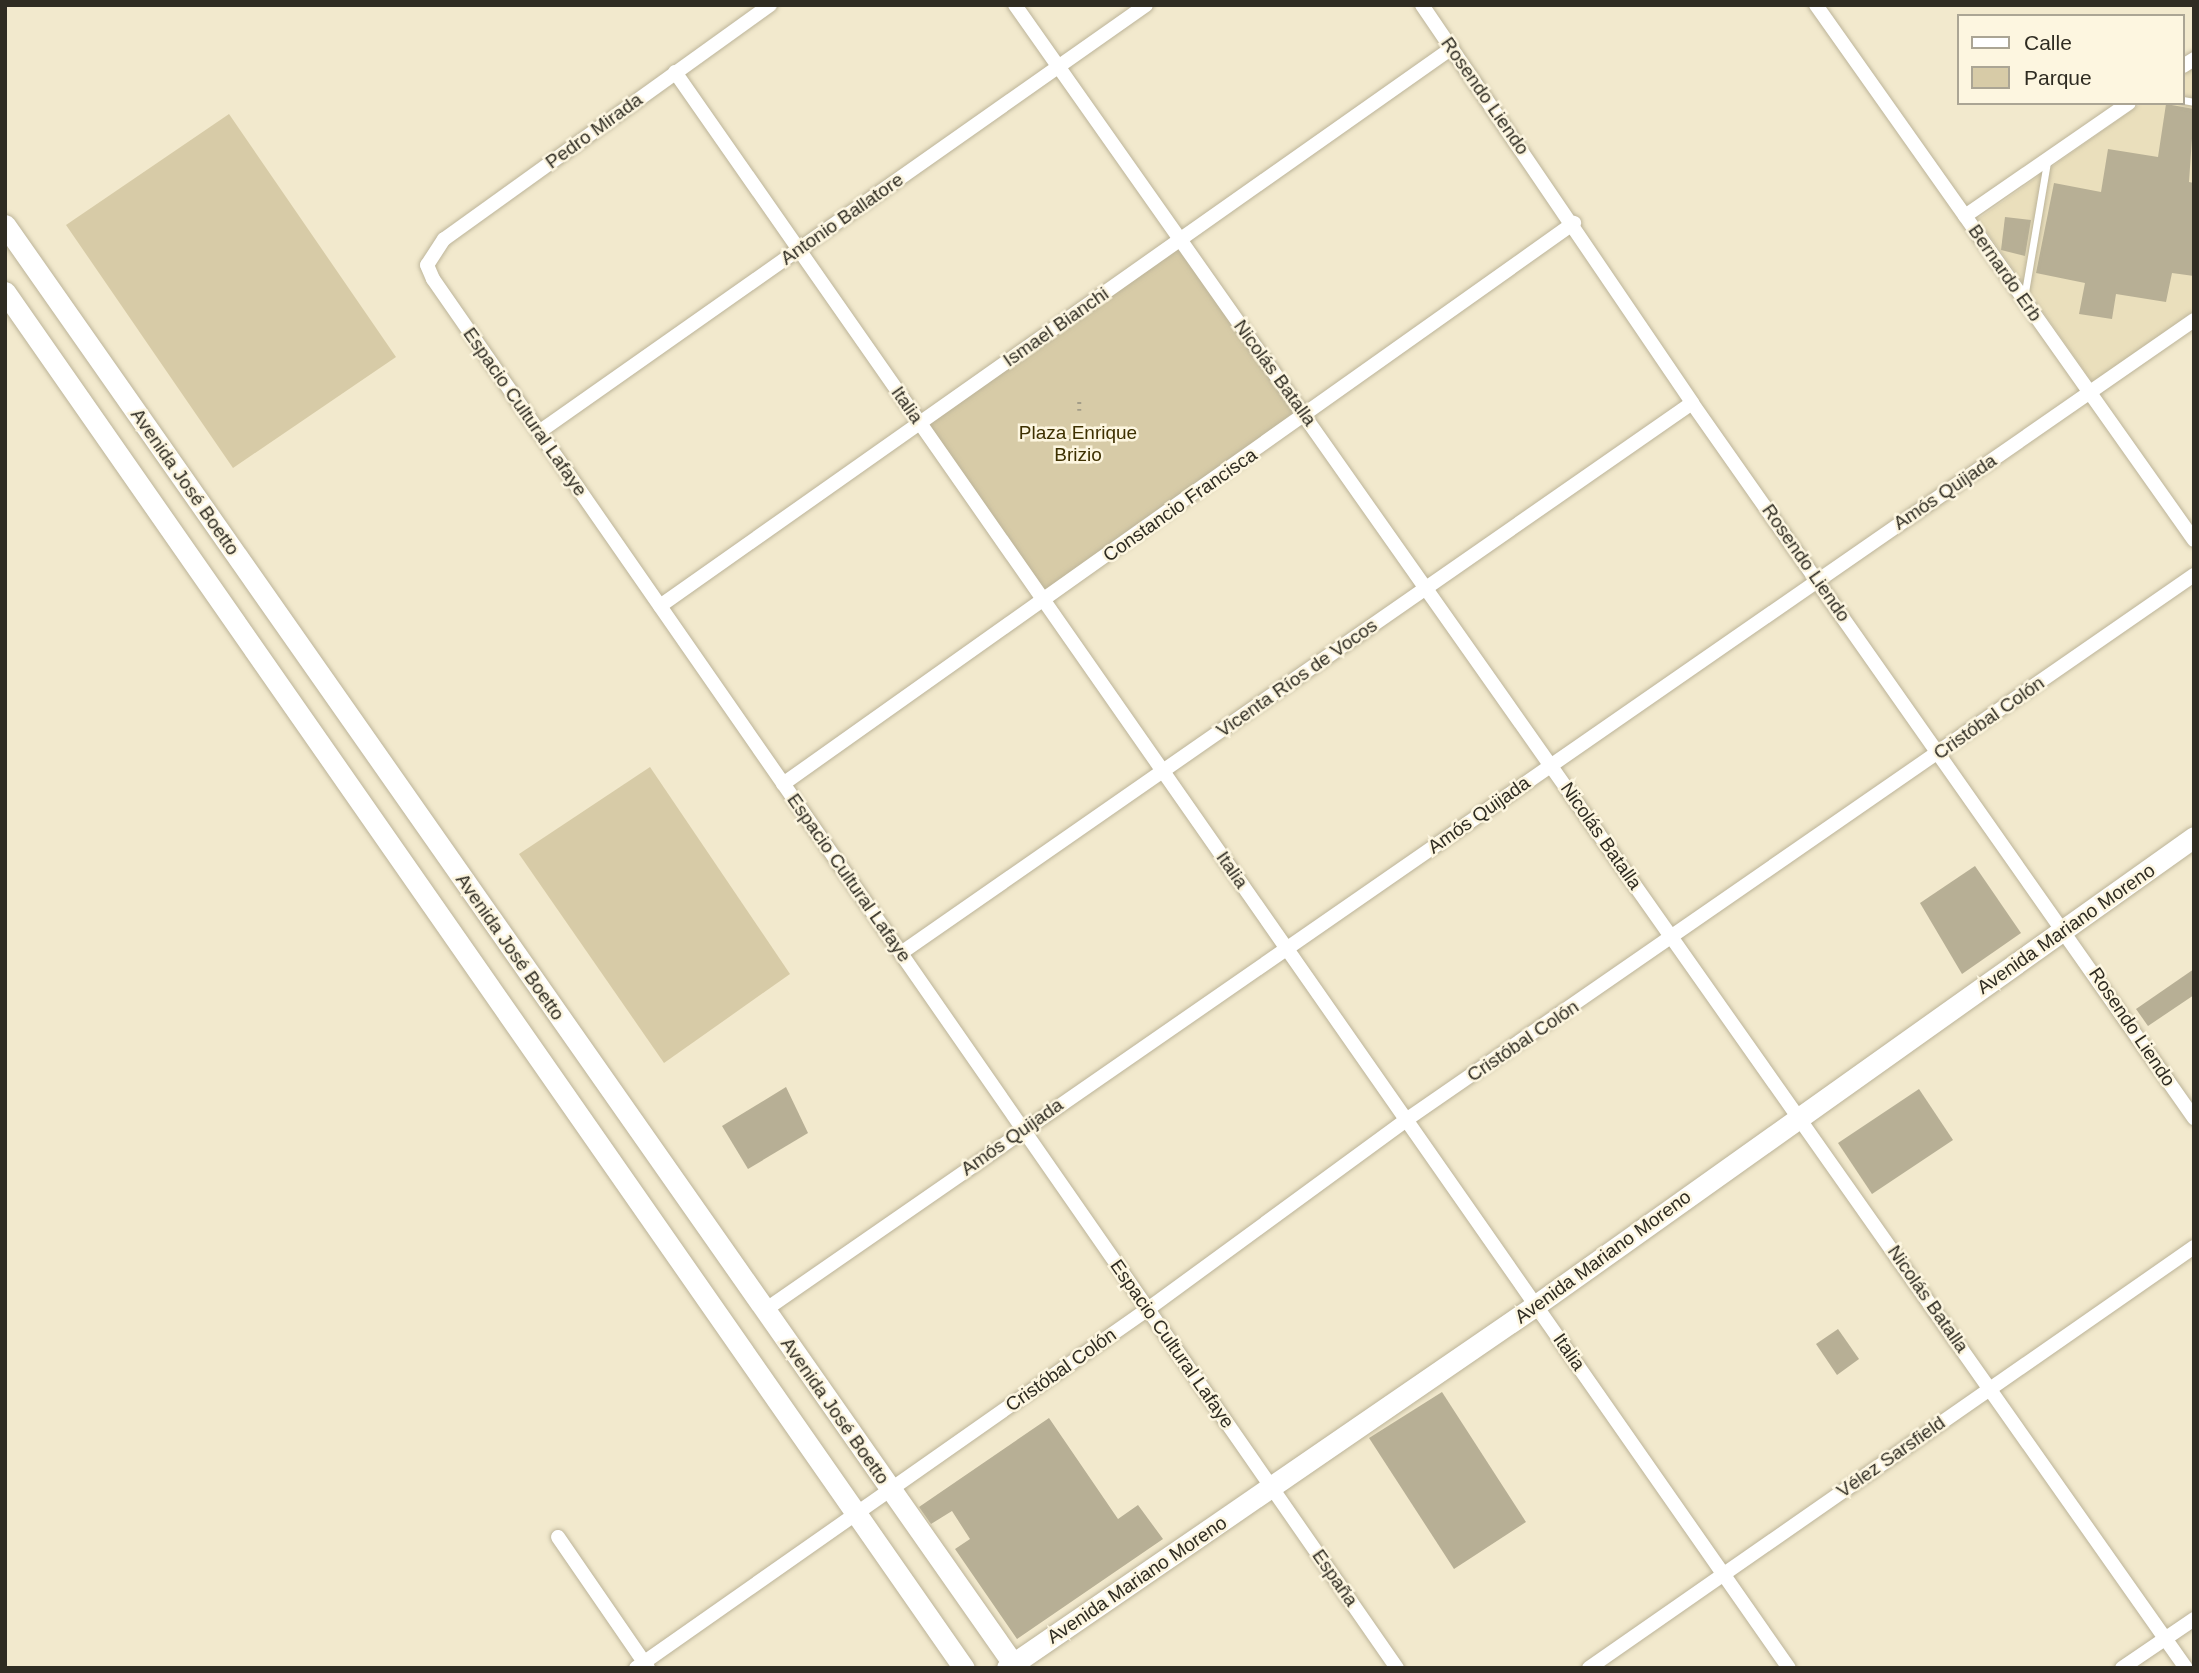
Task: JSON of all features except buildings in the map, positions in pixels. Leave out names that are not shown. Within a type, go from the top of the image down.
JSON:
[{"type":"main road","name":"Avenida José Boetto","points":[[5,225],[1012,1666]]},
{"type":"main road","name":"Avenida José Boetto","points":[[5,292],[964,1668]]},
{"type":"main road","name":"Avenida Mariano Moreno","points":[[1012,1666],[1273,1489],[1536,1305],[2194,837]]},
{"type":"street","name":"Pedro Mirada","points":[[427,265],[444,239],[769,5]]},
{"type":"street","name":"Nicolás Batalla","points":[[1015,5],[2186,1668]]},
{"type":"street","name":"Antonio Ballatore","points":[[539,432],[1146,5]]},
{"type":"street","name":"Rosendo Liendo","points":[[1422,5],[1574,222],[1692,403],[2065,930],[2194,1118]]},
{"type":"street","name":"Bernardo Erb","points":[[1816,5],[2194,540]]},
{"type":"street","name":"Ismael Bianchi","points":[[660,606],[1452,48]]},
{"type":"street","name":"Italia","points":[[675,72],[1789,1668]]},
{"type":"street","points":[[1965,216],[2126,105]]},
{"type":"street","name":"Constancio Francisca","points":[[783,784],[1306,416],[1574,222]]},
{"type":"street","name":"Espacio Cultural Lafaye","points":[[427,265],[433,279],[1273,1489]]},
{"type":"street","name":"Amós Quijada","points":[[765,1310],[1023,1129],[1288,949],[1817,578],[2091,394],[2194,320]]},
{"type":"street","name":"Vicenta Ríos de Vocos","points":[[901,953],[1692,403]]},
{"type":"street","name":"Cristóbal Colón","points":[[643,1666],[1147,1309],[1406,1120],[1674,938],[2194,575]]},
{"type":"street","name":"Vélez Sarsfield","points":[[1589,1668],[2194,1247]]},
{"type":"street","name":"España","points":[[1273,1489],[1397,1668]]},
{"type":"street","points":[[558,1537],[643,1666]]},
{"type":"street","points":[[2122,1668],[2194,1619]]},
{"type":"lane","points":[[2024,301],[2047,161]]},
{"type":"path","points":[[1079,399],[1079,411]]},
{"type":"path","points":[[1070,441],[1073,431]]},
{"type":"shaded area","points":[[2194,66],[2194,311],[2093,383],[1978,219],[2139,105],[2185,105],[2185,73]]},
{"type":"green space","points":[[229,114],[396,357],[233,468],[66,225]]},
{"type":"green space","name":"Plaza Enrique Brizio","points":[[1178,247],[1299,415],[1047,593],[927,422]]},
{"type":"green space","points":[[650,767],[790,974],[664,1063],[519,854]]}]
